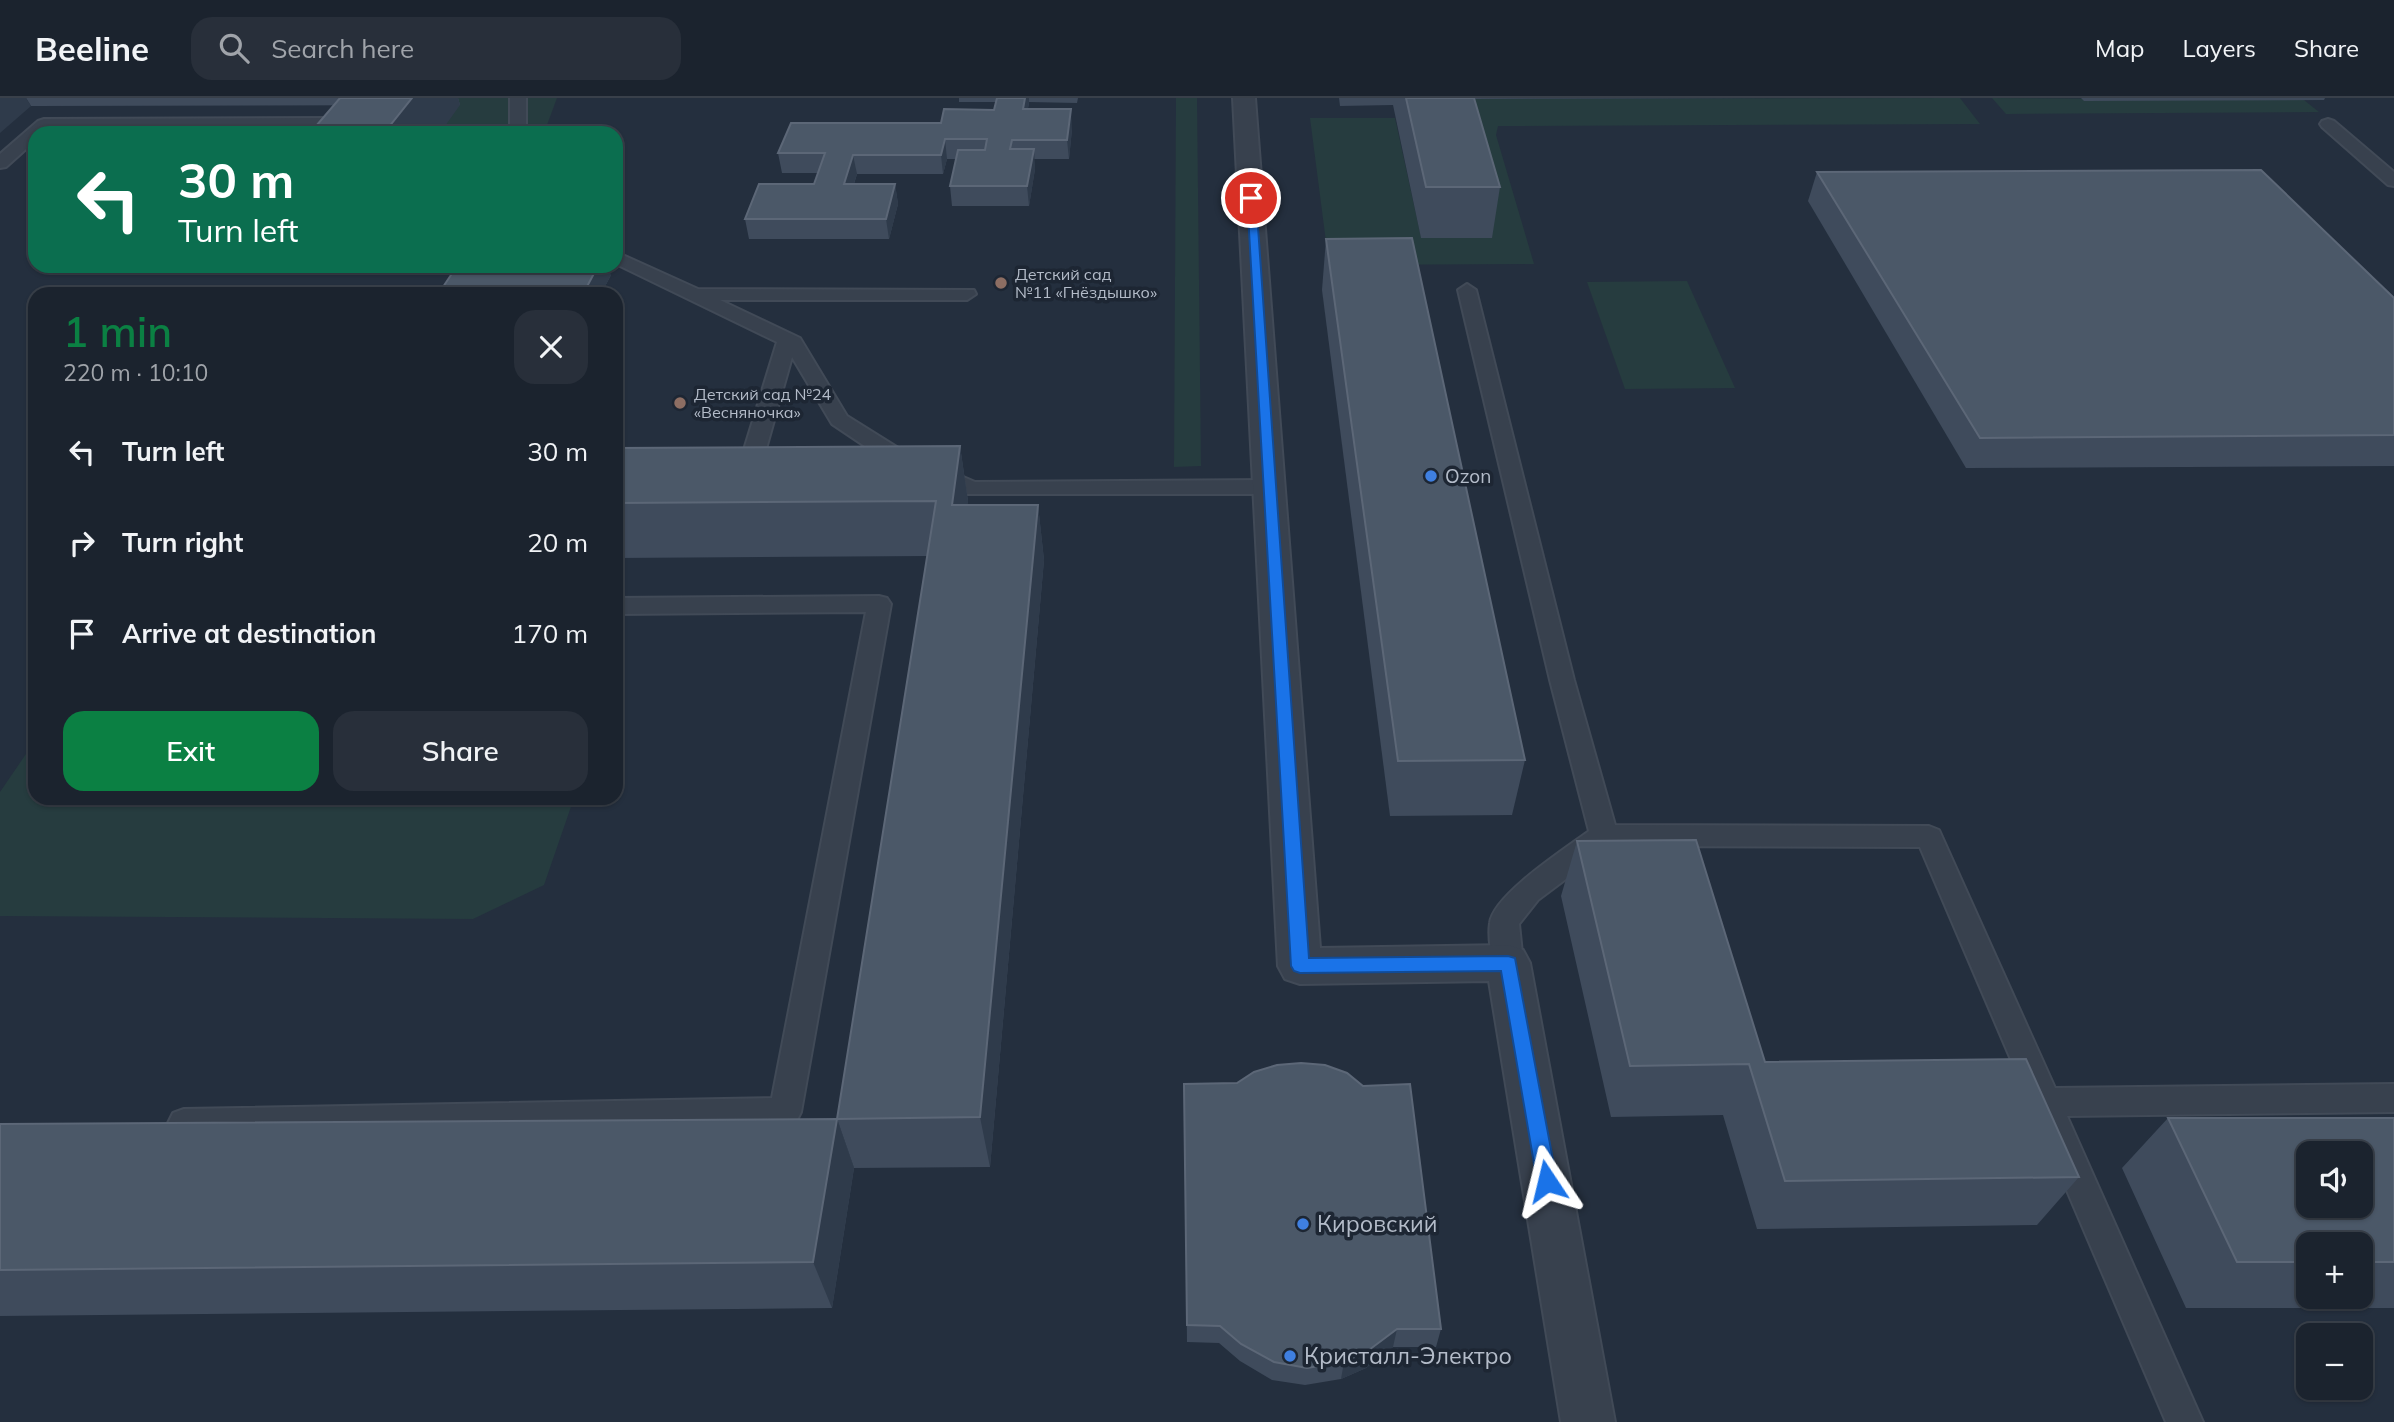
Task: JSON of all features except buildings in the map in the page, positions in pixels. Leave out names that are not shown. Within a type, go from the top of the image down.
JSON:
[{"type":"street","points":[[1244,98],[1300,966],[1508,963],[1588,1422]]},
{"type":"lane","points":[[517,126],[518,98]]},
{"type":"lane","points":[[141,124],[160,106]]},
{"type":"lane","points":[[42,126],[334,123],[332,126]]},
{"type":"lane","points":[[2328,124],[2394,181]]},
{"type":"lane","points":[[0,163],[28,138]]},
{"type":"lane","points":[[623,260],[793,342],[839,420],[895,456],[972,489],[1269,487]]},
{"type":"lane","points":[[1467,290],[1562,680],[1604,835]]},
{"type":"lane","points":[[694,294],[967,294]]},
{"type":"lane","points":[[713,487],[749,470],[788,340]]},
{"type":"lane","points":[[152,1124],[785,1112],[879,604],[623,606]]},
{"type":"lane","points":[[1508,963],[1504,922],[1528,892],[1604,835],[1929,837],[2185,1422]]},
{"type":"lane","points":[[2045,1102],[2394,1098]]},
{"type":"green space","points":[[400,98],[510,98],[508,126],[432,126]]},
{"type":"green space","points":[[525,98],[557,98],[547,126],[524,126]]},
{"type":"green space","points":[[1176,98],[1197,98],[1201,466],[1174,467]]},
{"type":"green space","points":[[1960,98],[1980,124],[1498,126],[1496,135],[1534,264],[1329,265],[1310,118],[1395,118],[1421,237],[1492,238],[1447,99]]},
{"type":"green space","points":[[1992,98],[2304,100],[2319,112],[2006,114]]},
{"type":"green space","points":[[1687,281],[1735,388],[1625,389],[1587,282]]},
{"type":"green space","points":[[28,753],[28,805],[572,805],[544,885],[473,919],[0,916],[0,792]]},
{"type":"place","name":"Детский сад №11 «Гнёздышко»","points":[[1001,283]]},
{"type":"place","name":"Детский сад №24 «Весняночка»","points":[[680,403]]},
{"type":"place","name":"Ozon","points":[[1431,476]]},
{"type":"place","name":"Кировский","points":[[1303,1224]]},
{"type":"place","name":"Кристалл-Электро","points":[[1290,1356]]},
{"type":"route","points":[[1251,198],[1300,966],[1508,963],[1547,1181]]}]
